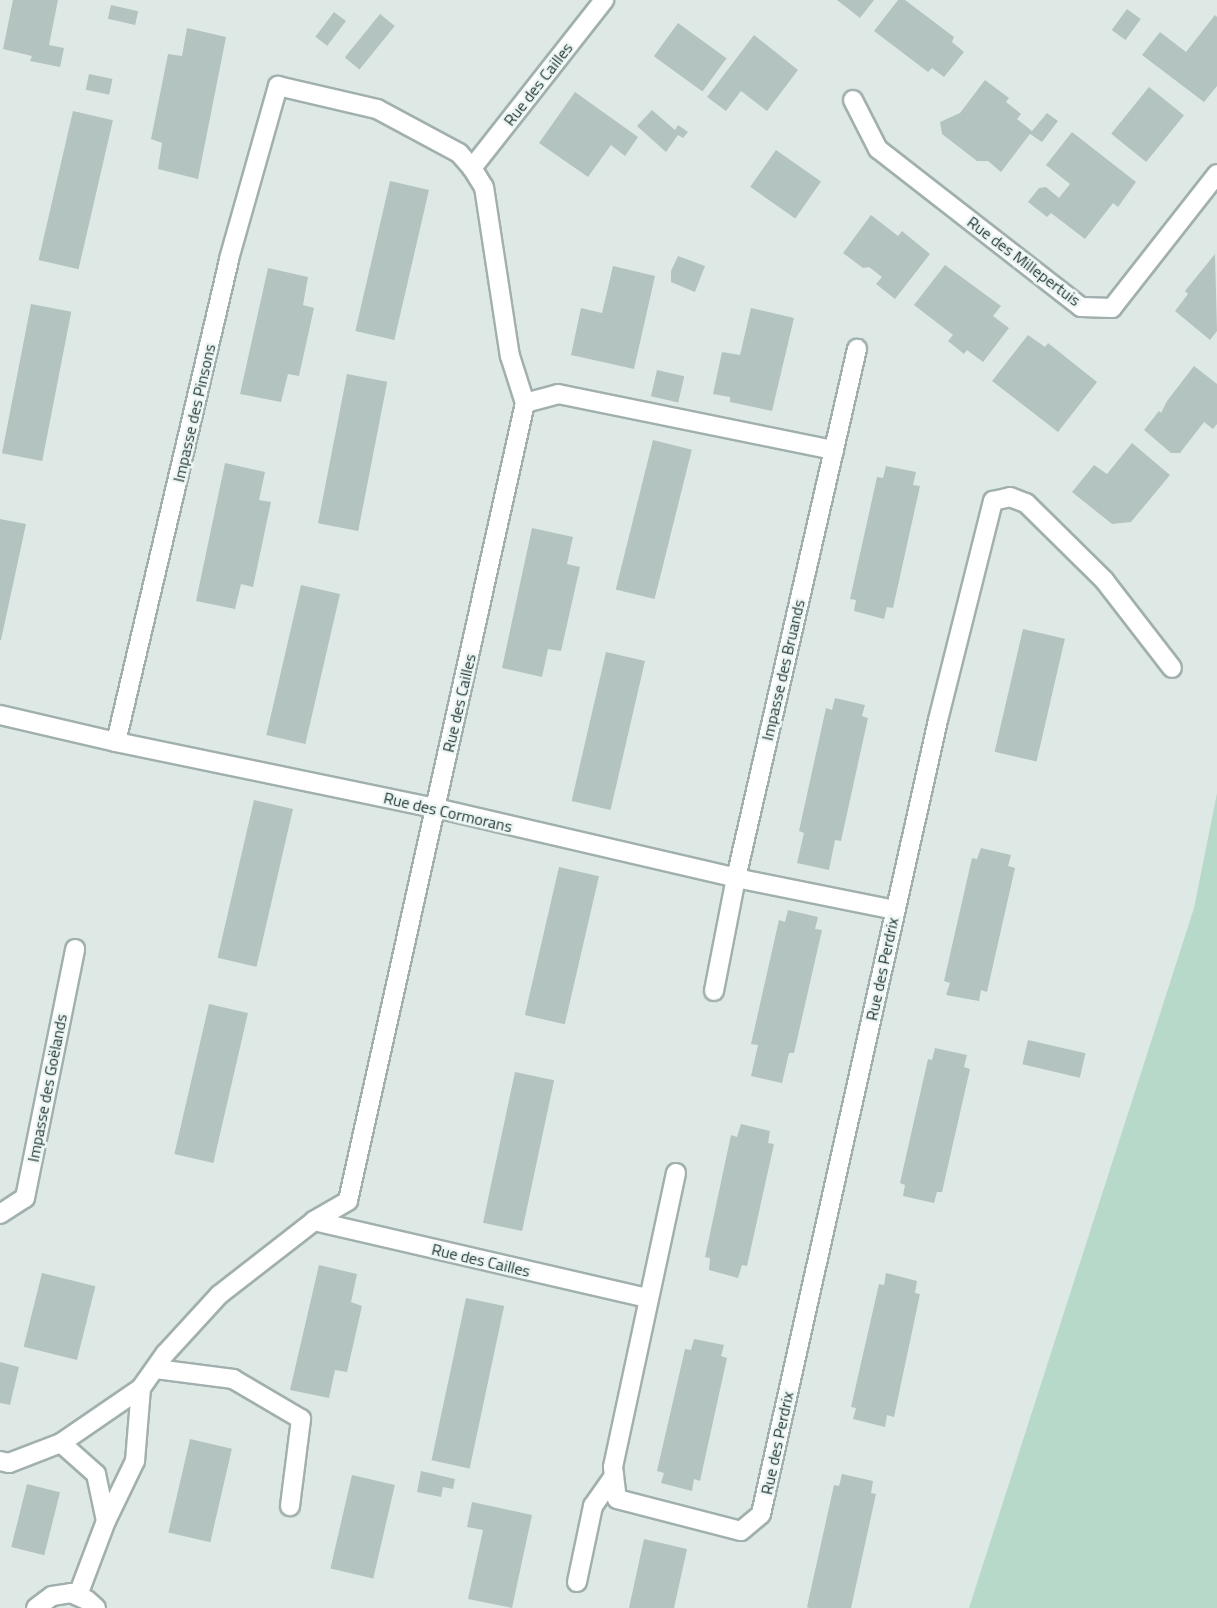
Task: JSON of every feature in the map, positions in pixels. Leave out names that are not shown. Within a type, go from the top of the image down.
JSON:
[{"type":"street","name":"Rue des Cailles","points":[[472,168],[603,0]]},
{"type":"street","name":"Impasse des Pinsons","points":[[116,742],[229,258],[278,86],[377,109],[459,153],[472,168]]},
{"type":"street","name":"Rue des Millepertuis","points":[[853,100],[878,149],[1081,307],[1112,309],[1217,174]]},
{"type":"street","points":[[472,168],[484,187],[510,356],[525,403],[558,394],[834,450]]},
{"type":"street","name":"Impasse des Bruands","points":[[714,991],[736,878],[857,350]]},
{"type":"street","name":"Rue des Cailles","points":[[0,1461],[9,1463],[61,1443],[141,1388],[156,1370],[165,1354],[219,1294],[314,1221],[348,1201],[525,403]]},
{"type":"street","name":"Rue des Perdrix","points":[[676,1173],[613,1467],[617,1499],[741,1531],[761,1514],[895,910],[962,619],[993,501],[1010,497],[1026,503],[1104,580],[1172,668]]},
{"type":"street","name":"Rue des Cormorans","points":[[0,715],[116,742],[436,808],[736,878],[895,910]]},
{"type":"street","name":"Impasse des Goëlands","points":[[0,1214],[25,1198],[75,949]]},
{"type":"street","name":"Rue des Cailles","points":[[314,1221],[648,1298]]},
{"type":"street","points":[[156,1370],[233,1379],[301,1419],[290,1506]]},
{"type":"street","points":[[78,1595],[106,1521],[135,1461],[141,1388]]},
{"type":"street","points":[[61,1443],[96,1474],[106,1521]]},
{"type":"street","name":"Rue des Perdrix","points":[[577,1582],[593,1506],[614,1476]]},
{"type":"street","points":[[36,1608],[52,1596],[78,1595],[96,1608]]},
{"type":"green space","points":[[1217,793],[1217,1608],[969,1608],[1194,908]]},
{"type":"building","points":[[13,0],[58,0],[49,45],[64,48],[60,67],[30,61],[32,56],[3,49]]},
{"type":"building","points":[[837,0],[874,0],[860,18]]},
{"type":"building","points":[[898,0],[905,0],[954,37],[952,42],[964,52],[944,77],[932,68],[928,72],[874,31]]},
{"type":"building","points":[[111,5],[138,11],[135,25],[108,19]]},
{"type":"building","points":[[1127,9],[1141,19],[1125,40],[1112,30]]},
{"type":"building","points":[[334,12],[346,21],[327,46],[315,37]]},
{"type":"building","points":[[380,14],[395,26],[360,69],[345,58]]},
{"type":"building","points":[[1215,15],[1217,17],[1217,86],[1204,102],[1142,55],[1160,32],[1186,52]]},
{"type":"building","points":[[678,23],[727,58],[702,91],[654,56]]},
{"type":"building","points":[[187,28],[226,37],[198,179],[158,169],[162,143],[151,139],[168,54],[182,56]]},
{"type":"building","points":[[754,35],[798,70],[767,111],[741,91],[726,111],[707,97]]},
{"type":"building","points":[[89,74],[112,79],[109,95],[86,90]]},
{"type":"building","points":[[985,80],[1009,98],[1006,102],[1021,114],[1017,119],[1032,131],[1047,113],[1058,121],[1042,142],[1030,134],[1001,172],[988,161],[977,161],[942,134],[940,122],[960,113]]},
{"type":"building","points":[[1149,87],[1184,115],[1146,162],[1111,134]]},
{"type":"building","points":[[575,92],[638,137],[625,156],[611,145],[588,177],[539,143]]},
{"type":"building","points":[[652,110],[675,130],[678,125],[688,132],[683,138],[678,135],[666,152],[637,126]]},
{"type":"building","points":[[73,111],[113,120],[79,269],[39,260]]},
{"type":"building","points":[[1072,132],[1136,182],[1118,207],[1113,203],[1085,239],[1051,213],[1047,217],[1028,202],[1039,188],[1046,187],[1059,198],[1070,184],[1046,165]]},
{"type":"building","points":[[776,150],[821,182],[795,218],[750,187]]},
{"type":"building","points":[[390,181],[429,190],[394,340],[355,331]]},
{"type":"building","points":[[871,215],[898,236],[902,231],[930,254],[895,299],[876,284],[882,277],[869,267],[863,268],[843,253]]},
{"type":"building","points":[[1215,254],[1217,331],[1210,340],[1175,311],[1188,294],[1185,291]]},
{"type":"building","points":[[678,256],[705,266],[695,292],[671,282],[671,271]]},
{"type":"building","points":[[945,265],[1001,306],[993,316],[1009,328],[983,362],[967,350],[964,354],[948,341],[953,335],[914,305]]},
{"type":"building","points":[[613,266],[655,276],[634,369],[571,355],[581,308],[602,313]]},
{"type":"building","points":[[268,268],[308,277],[303,305],[314,308],[299,376],[288,374],[281,402],[240,394]]},
{"type":"building","points":[[31,304],[71,312],[42,461],[2,453]]},
{"type":"building","points":[[751,308],[794,318],[772,411],[730,402],[730,397],[713,394],[722,352],[740,355]]},
{"type":"building","points":[[1028,335],[1045,347],[1048,343],[1097,382],[1058,432],[992,381]]},
{"type":"building","points":[[1194,366],[1217,384],[1217,424],[1213,429],[1204,422],[1180,453],[1171,453],[1144,430],[1159,411],[1161,413],[1167,401]]},
{"type":"building","points":[[657,370],[684,376],[678,403],[651,396]]},
{"type":"building","points":[[347,374],[387,382],[358,531],[318,523]]},
{"type":"building","points":[[653,440],[692,450],[655,599],[616,589]]},
{"type":"building","points":[[1132,443],[1170,475],[1131,522],[1112,524],[1072,492],[1094,465],[1107,474]]},
{"type":"building","points":[[225,463],[265,472],[259,500],[271,502],[253,587],[241,584],[235,609],[196,601]]},
{"type":"building","points":[[886,466],[916,472],[913,485],[920,486],[893,608],[887,607],[884,619],[854,611],[856,600],[850,599],[877,477],[883,478]]},
{"type":"building","points":[[0,519],[26,524],[1,640],[0,640]]},
{"type":"building","points":[[532,528],[573,537],[567,564],[580,567],[561,651],[548,649],[542,677],[502,668]]},
{"type":"building","points":[[301,585],[340,594],[305,744],[266,735]]},
{"type":"building","points":[[1023,629],[1065,639],[1037,761],[995,752]]},
{"type":"building","points":[[606,652],[645,661],[611,810],[572,801]]},
{"type":"building","points":[[835,698],[865,705],[862,716],[868,718],[841,841],[835,840],[829,870],[797,863],[804,833],[799,831],[826,708],[832,710]]},
{"type":"building","points":[[254,800],[293,809],[257,967],[218,958]]},
{"type":"building","points":[[981,848],[1011,855],[1008,866],[1015,868],[987,992],[981,990],[979,1001],[946,995],[950,983],[944,981],[972,858],[977,859]]},
{"type":"building","points":[[559,867],[599,876],[565,1024],[525,1015]]},
{"type":"building","points":[[788,910],[818,917],[815,929],[822,930],[794,1053],[789,1053],[782,1083],[751,1076],[758,1045],[751,1044],[779,920],[785,922]]},
{"type":"building","points":[[209,1004],[248,1013],[213,1163],[174,1154]]},
{"type":"building","points":[[1028,1040],[1085,1053],[1080,1078],[1022,1064]]},
{"type":"building","points":[[935,1048],[967,1055],[964,1067],[970,1069],[942,1192],[937,1192],[934,1203],[903,1196],[905,1185],[900,1183],[928,1059],[932,1060]]},
{"type":"building","points":[[515,1072],[554,1080],[522,1231],[483,1223]]},
{"type":"building","points":[[741,1124],[770,1131],[768,1143],[774,1144],[747,1266],[742,1265],[738,1278],[709,1270],[710,1258],[705,1257],[731,1135],[737,1137]]},
{"type":"building","points":[[319,1265],[357,1274],[351,1302],[362,1306],[347,1372],[335,1370],[329,1398],[290,1390]]},
{"type":"building","points":[[42,1273],[95,1286],[77,1360],[24,1347]]},
{"type":"building","points":[[886,1273],[917,1281],[915,1293],[920,1294],[894,1417],[887,1415],[885,1427],[853,1419],[856,1408],[851,1407],[879,1284],[884,1285]]},
{"type":"building","points":[[466,1298],[504,1306],[470,1468],[431,1460]]},
{"type":"building","points":[[694,1339],[724,1345],[721,1356],[727,1358],[700,1481],[694,1479],[692,1491],[661,1483],[664,1473],[657,1471],[685,1349],[691,1350]]},
{"type":"building","points":[[0,1362],[19,1367],[10,1405],[0,1403]]},
{"type":"building","points":[[190,1439],[232,1449],[210,1542],[168,1533]]},
{"type":"building","points":[[421,1471],[455,1479],[453,1489],[443,1487],[441,1497],[417,1492]]},
{"type":"building","points":[[842,1474],[873,1481],[871,1493],[876,1494],[851,1608],[809,1608],[807,1607],[834,1485],[839,1486]]},
{"type":"building","points":[[352,1475],[395,1485],[373,1578],[330,1569]]},
{"type":"building","points":[[27,1484],[60,1492],[44,1555],[11,1547]]},
{"type":"building","points":[[472,1502],[532,1515],[512,1608],[468,1599],[483,1530],[467,1527]]},
{"type":"building","points":[[644,1539],[687,1549],[674,1608],[629,1608]]}]
